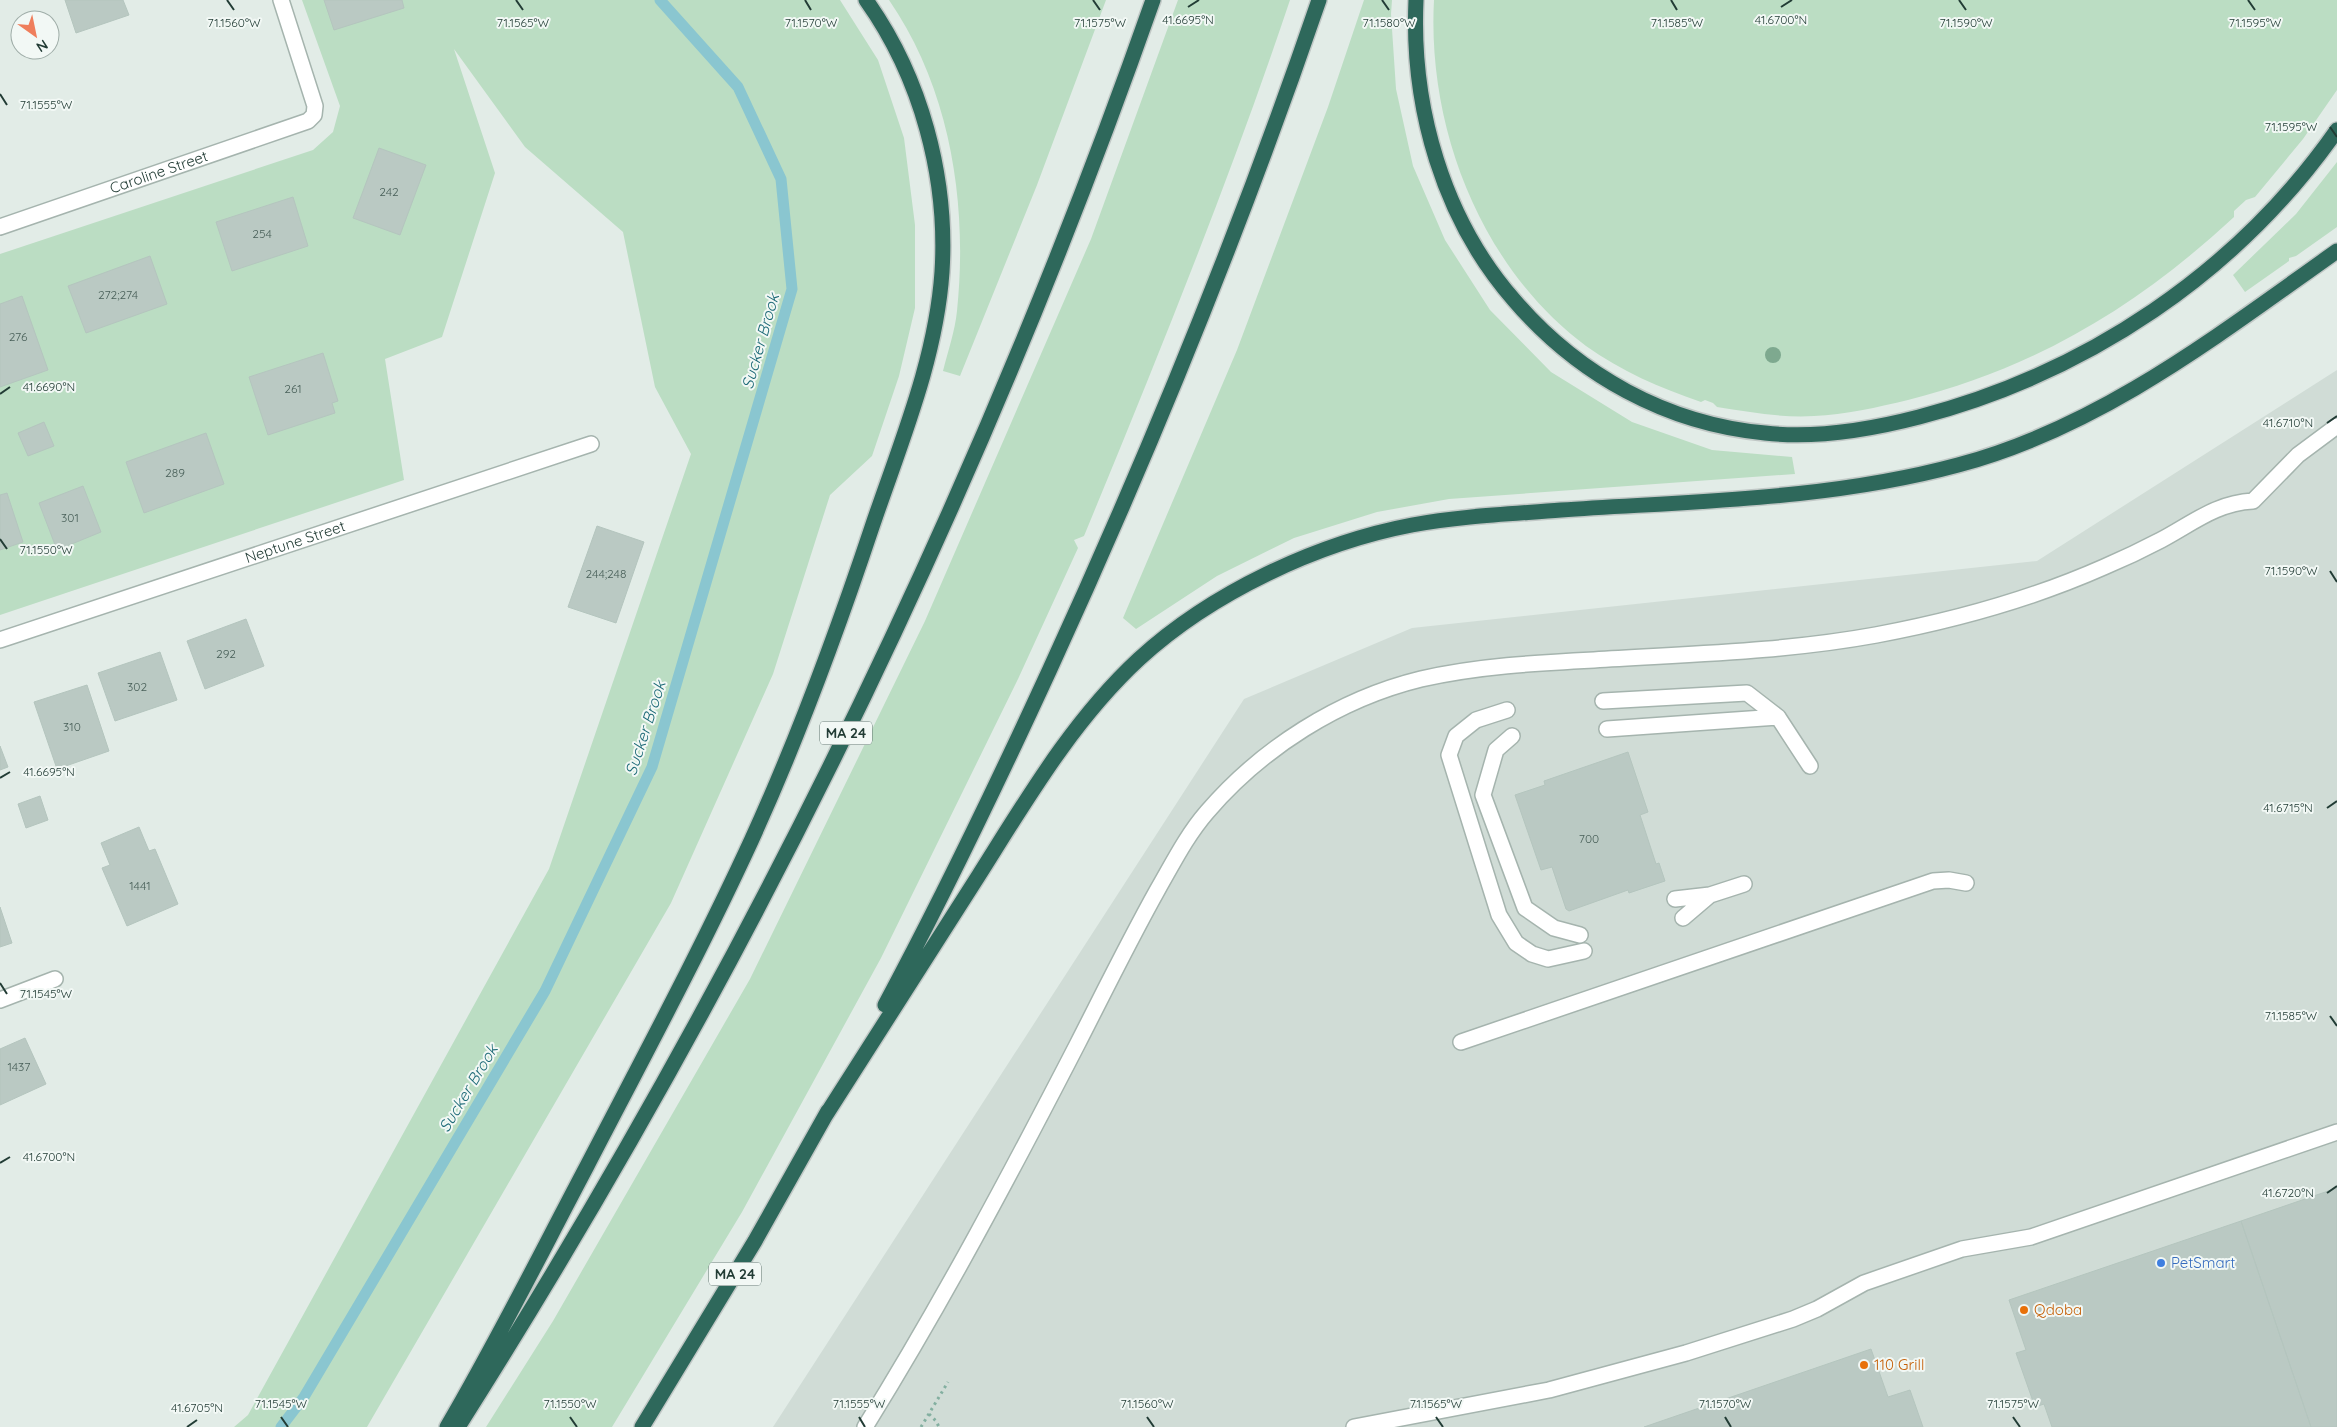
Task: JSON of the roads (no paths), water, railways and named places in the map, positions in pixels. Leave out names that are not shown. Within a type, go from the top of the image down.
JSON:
[{"type":"highway","points":[[448,1427],[658,1030],[753,836],[803,716],[854,580],[926,361],[937,315],[942,270],[942,225],[937,182],[929,140],[916,95],[900,54],[866,0]]},
{"type":"highway","name":"MA 24","points":[[458,1427],[523,1324],[657,1097],[726,972],[854,717],[965,476],[1028,328],[1153,0]]},
{"type":"highway","name":"MA 24","points":[[642,1427],[755,1241],[824,1118],[891,994],[964,851],[1021,732],[1130,491],[1239,221],[1289,89],[1319,0]]},
{"type":"highway","points":[[1416,0],[1416,61],[1421,98],[1441,174],[1456,210],[1473,242],[1506,291],[1552,339],[1578,361],[1607,381],[1637,398],[1670,412],[1701,422],[1750,431],[1801,435],[1840,432],[1892,423],[1996,393],[2041,375],[2088,351],[2133,325],[2211,268],[2272,211],[2299,180],[2337,130]]},
{"type":"highway","points":[[824,1118],[1059,751],[1110,688],[1140,658],[1207,608],[1284,566],[1368,536],[1411,525],[1498,514],[1827,490],[1905,478],[1961,464],[2015,446],[2067,425],[2114,401],[2192,353],[2337,251]]},
{"type":"street","name":"Caroline Street","points":[[0,227],[296,127],[314,115],[311,92],[281,0]]},
{"type":"street","points":[[865,1427],[952,1277],[1052,1092],[1146,909],[1186,842],[1204,815],[1249,769],[1300,732],[1346,706],[1382,691],[1417,680],[1454,672],[1535,663],[1784,648],[1883,634],[1972,611],[2064,582],[2132,554],[2216,508],[2235,502],[2253,501],[2298,455],[2337,426]]},
{"type":"street","name":"Neptune Street","points":[[0,640],[591,444]]},
{"type":"street","points":[[1603,701],[1747,693],[1778,718],[1810,766]]},
{"type":"street","points":[[1507,710],[1476,720],[1456,736],[1449,755],[1499,915],[1516,943],[1532,954],[1548,959],[1584,951]]},
{"type":"street","points":[[1607,729],[1778,718]]},
{"type":"street","points":[[1512,736],[1496,750],[1483,795],[1525,908],[1554,928],[1580,935]]},
{"type":"street","points":[[1461,1042],[1933,881],[1949,880],[1966,883]]},
{"type":"street","points":[[1675,899],[1710,895],[1744,884]]},
{"type":"street","points":[[1683,918],[1710,895]]},
{"type":"street","points":[[0,1000],[55,979]]},
{"type":"street","points":[[1354,1427],[1549,1390],[1669,1358],[1793,1319],[1817,1309],[1864,1283],[1953,1252],[2031,1237],[2337,1132]]},
{"type":"waterway","name":"Sucker Brook","points":[[281,1427],[304,1397],[545,991],[652,767],[792,289],[781,179],[738,87],[660,0]]},
{"type":"place","name":"PetSmart","points":[[2161,1263]]},
{"type":"place","name":"Qdoba","points":[[2024,1310]]},
{"type":"place","name":"110 Grill","points":[[1864,1365]]}]
